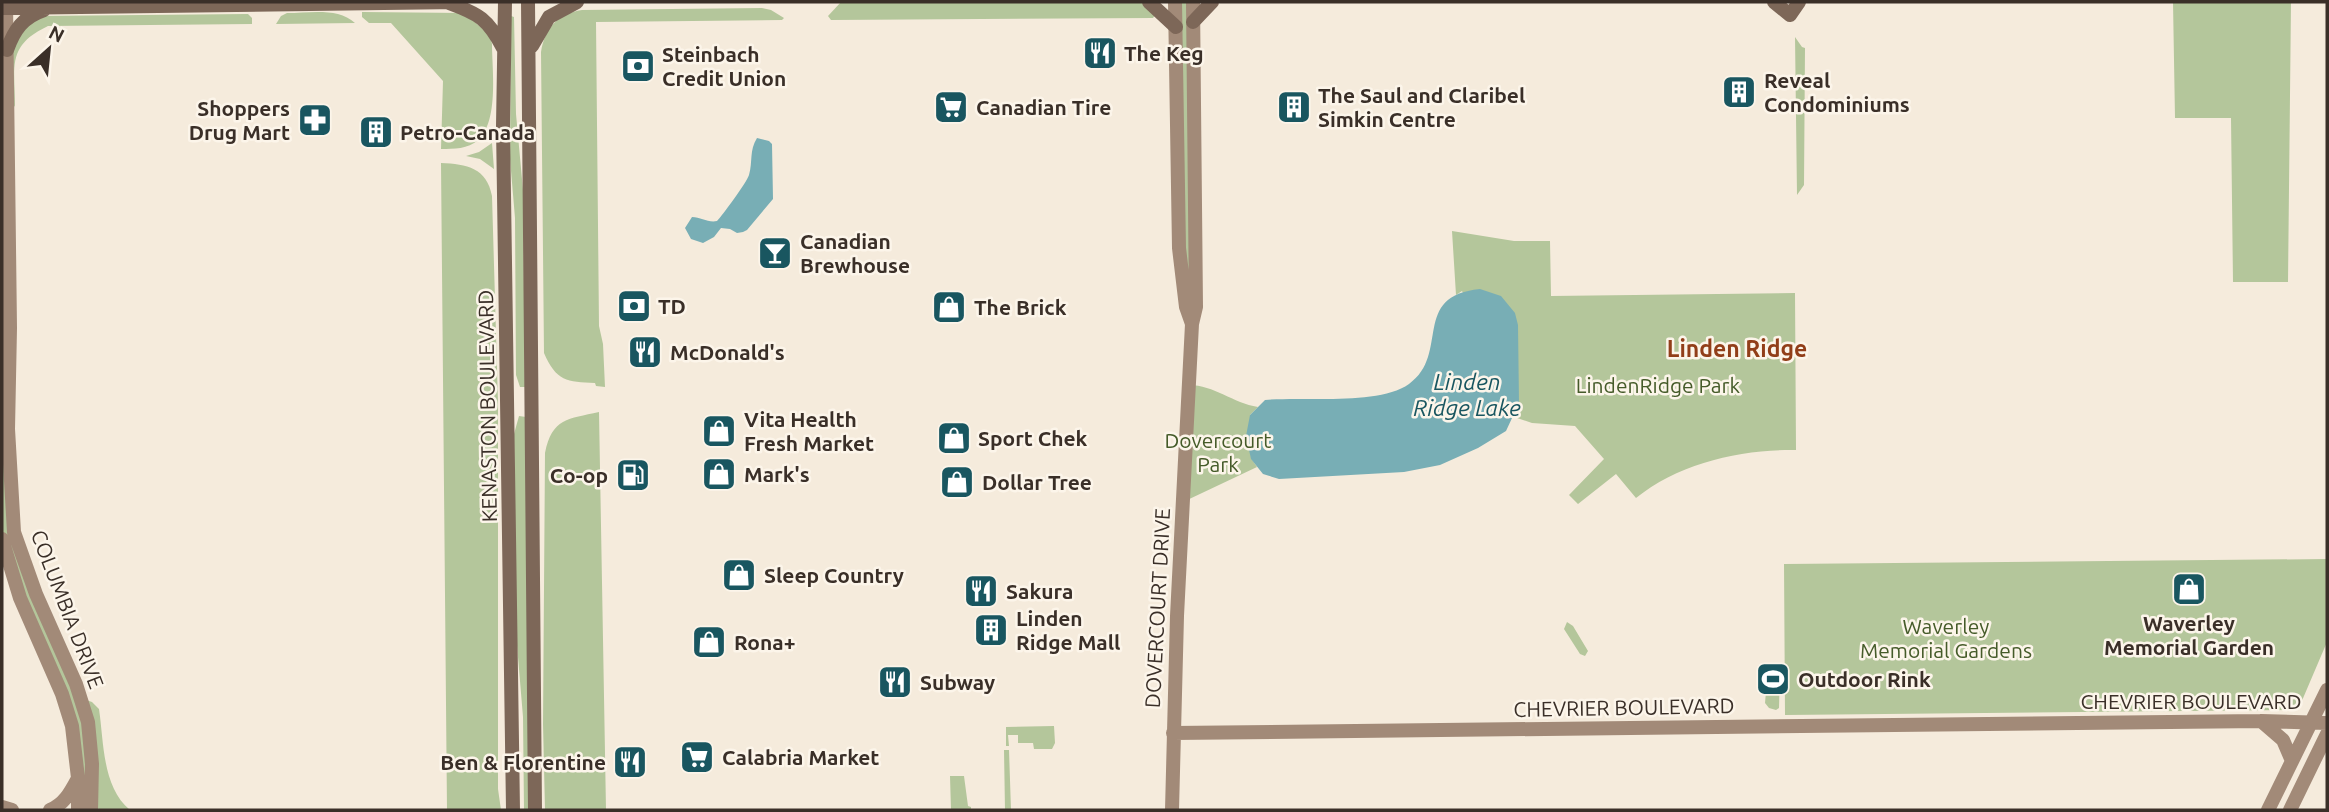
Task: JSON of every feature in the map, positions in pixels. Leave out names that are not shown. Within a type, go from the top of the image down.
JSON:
[{"type":"main road","points":[[444,2],[484,19],[504,50]]},
{"type":"main road","points":[[5,6],[259,6],[458,2]]},
{"type":"main road","name":"KENASTON BOULEVARD","points":[[505,2],[510,807]]},
{"type":"main road","points":[[528,2],[536,809]]},
{"type":"main road","points":[[530,51],[549,17],[576,2]]},
{"type":"main road","points":[[1149,2],[1176,27]]},
{"type":"main road","points":[[1193,22],[1212,2]]},
{"type":"main road","points":[[1774,2],[1790,15],[1799,2]]},
{"type":"main road","points":[[7,50],[19,24],[30,15],[56,6]]},
{"type":"street","name":"DOVERCOURT DRIVE","points":[[1175,2],[1179,248],[1186,307],[1192,324]]},
{"type":"street","name":"DOVERCOURT DRIVE","points":[[1172,810],[1173,733],[1192,324],[1196,307],[1193,2]]},
{"type":"street","name":"COLUMBIA DRIVE","points":[[5,6],[8,429],[14,532],[36,594],[76,684],[88,722],[92,764],[91,810]]},
{"type":"street","name":"COLUMBIA DRIVE","points":[[2,539],[20,598],[62,694],[72,726],[78,779],[78,810]]},
{"type":"street","points":[[2268,810],[2327,690]]},
{"type":"street","points":[[2261,721],[2283,740],[2292,761]]},
{"type":"street","name":"CHEVRIER BOULEVARD","points":[[1173,733],[2261,721],[2327,723]]},
{"type":"street","points":[[2290,810],[2327,734]]},
{"type":"street","points":[[50,810],[58,807],[69,796],[78,779]]},
{"type":"street","points":[[92,792],[99,810]]},
{"type":"street","points":[[2,807],[12,810]]},
{"type":"green space","points":[[841,2],[1149,2],[1159,10],[1153,18],[831,20],[828,16]]},
{"type":"green space","points":[[1175,2],[1193,2],[1194,215],[1188,316]]},
{"type":"green space","points":[[2173,2],[2291,2],[2288,282],[2233,282],[2231,118],[2175,118]]},
{"type":"green space","points":[[762,8],[784,18],[596,22],[599,326],[603,344],[605,387],[563,378],[553,369],[544,353],[541,52],[549,29],[559,19],[582,10]]},
{"type":"green space","points":[[362,12],[464,13],[490,35],[492,108],[485,131],[478,140],[465,147],[441,149],[443,81],[391,23],[369,23],[362,17]]},
{"type":"green space","points":[[287,13],[332,13],[355,23],[276,24],[281,16]]},
{"type":"green space","points":[[248,14],[252,18],[252,24],[48,26],[25,41],[19,50],[14,69],[15,107],[12,102],[11,57],[15,36],[38,16]]},
{"type":"green space","points":[[511,16],[514,17],[516,114],[523,190],[525,387],[520,387],[516,375],[515,218],[510,159]]},
{"type":"green space","points":[[1795,37],[1805,48],[1804,185],[1797,195]]},
{"type":"green space","points":[[2,120],[14,532],[80,698],[92,702],[99,709],[109,777],[121,800],[130,810],[99,810],[97,807],[91,810],[75,743],[2,539]]},
{"type":"green space","points":[[492,143],[494,169],[480,159],[466,156],[479,152]]},
{"type":"green space","points":[[441,163],[474,169],[486,179],[492,196],[498,403],[498,789],[501,810],[447,810]]},
{"type":"green space","name":"LindenRidge Park","points":[[1452,231],[1514,241],[1550,241],[1551,296],[1795,293],[1796,450],[1754,452],[1712,460],[1672,476],[1636,498],[1616,474],[1578,504],[1569,495],[1604,459],[1575,426],[1532,423],[1514,417],[1519,403],[1462,291],[1456,295]]},
{"type":"green space","name":"Dovercourt Park","points":[[1189,385],[1207,388],[1258,407],[1250,415],[1251,458],[1257,467],[1183,502]]},
{"type":"green space","points":[[599,412],[606,810],[545,810],[545,453],[548,441],[557,426],[570,419]]},
{"type":"green space","points":[[519,416],[526,417],[529,810],[524,810],[523,717],[516,633],[514,434]]},
{"type":"green space","name":"Waverley Memorial Gardens","points":[[2327,559],[2327,642],[2298,710],[1785,715],[1784,564]]},
{"type":"green space","points":[[1567,622],[1573,626],[1588,651],[1585,656],[1580,654],[1564,629]]},
{"type":"green space","name":"Outdoor Rink","points":[[1774,665],[1780,671],[1779,708],[1776,710],[1765,703],[1768,669]]},
{"type":"green space","points":[[1054,726],[1055,743],[1052,749],[1034,749],[1033,743],[1018,743],[1018,735],[1008,735],[1009,746],[1006,746],[1006,727]]},
{"type":"green space","points":[[1004,750],[1009,750],[1011,810],[1005,810]]},
{"type":"green space","points":[[950,776],[964,776],[968,806],[971,810],[951,810]]},
{"type":"water","points":[[757,138],[772,144],[773,199],[743,232],[721,228],[714,237],[703,243],[691,239],[685,228],[692,217],[717,221],[744,184],[749,175]]},
{"type":"water","name":"Linden Ridge Lake","points":[[1480,289],[1501,296],[1515,313],[1518,325],[1519,403],[1506,431],[1478,448],[1440,465],[1404,472],[1279,479],[1263,474],[1251,459],[1246,436],[1250,415],[1265,400],[1360,398],[1396,391],[1409,384],[1421,372],[1428,357],[1438,314],[1445,303],[1459,294]]},
{"type":"place","name":"The Keg","points":[[1100,53]]},
{"type":"place","name":"Steinbach Credit Union","points":[[638,66]]},
{"type":"place","name":"Reveal Condominiums","points":[[1739,92]]},
{"type":"place","name":"Canadian Tire","points":[[951,107]]},
{"type":"place","name":"The Saul and Claribel Simkin Centre","points":[[1294,107]]},
{"type":"place","name":"Shoppers Drug Mart","points":[[315,120]]},
{"type":"place","name":"Petro-Canada","points":[[376,132]]},
{"type":"place","name":"Canadian Brewhouse","points":[[775,253]]},
{"type":"place","name":"TD","points":[[634,306]]},
{"type":"place","name":"The Brick","points":[[949,307]]},
{"type":"place","name":"McDonald's","points":[[645,352]]},
{"type":"place","name":"Vita Health Fresh Market","points":[[719,431]]},
{"type":"place","name":"Sport Chek","points":[[954,438]]},
{"type":"place","name":"Mark's","points":[[719,474]]},
{"type":"place","name":"Co-op","points":[[633,475]]},
{"type":"place","name":"Dollar Tree","points":[[957,482]]},
{"type":"place","name":"Sleep Country","points":[[739,575]]},
{"type":"place","name":"Waverley Memorial Garden","points":[[2189,589]]},
{"type":"place","name":"Sakura","points":[[981,591]]},
{"type":"place","name":"Linden Ridge Mall","points":[[991,630]]},
{"type":"place","name":"Rona+","points":[[709,642]]},
{"type":"place","name":"Outdoor Rink","points":[[1773,679]]},
{"type":"place","name":"Subway","points":[[895,682]]},
{"type":"place","name":"Calabria Market","points":[[697,757]]},
{"type":"place","name":"Ben & Florentine","points":[[630,762]]},
{"type":"district","name":"Linden Ridge","points":[[1737,348]]}]
